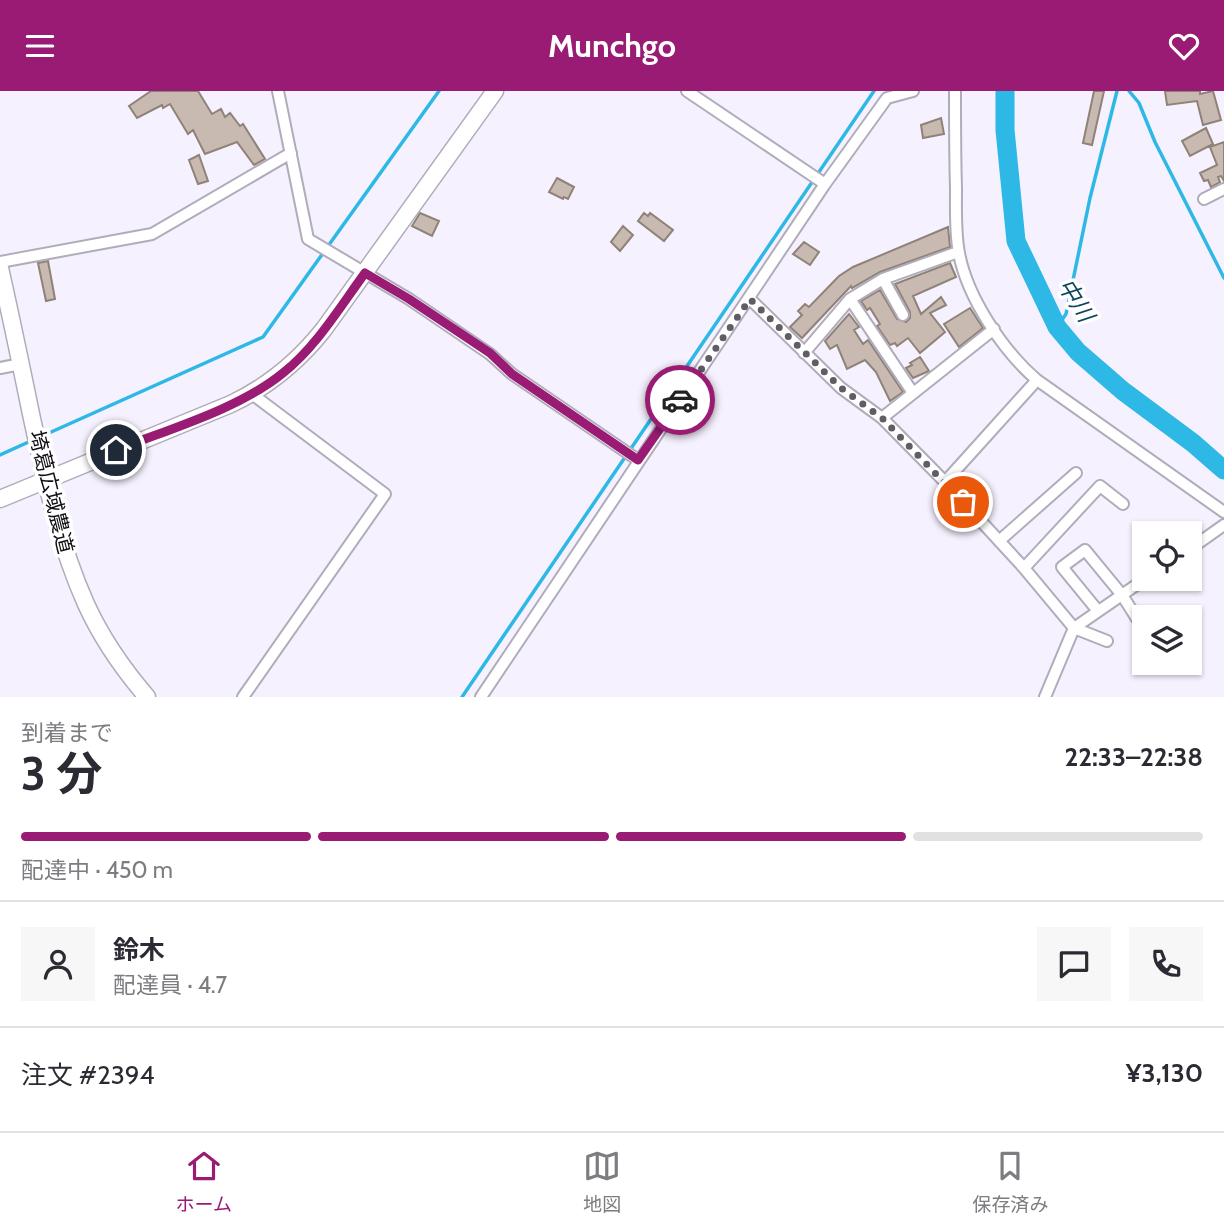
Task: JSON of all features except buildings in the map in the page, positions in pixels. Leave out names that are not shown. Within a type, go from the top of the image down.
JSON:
[{"type":"main road","points":[[0,499],[252,394],[283,374],[306,351],[365,273],[495,91]]},
{"type":"main road","name":"埼葛広域農道","points":[[0,268],[45,479],[69,563],[87,606],[127,674],[147,697]]},
{"type":"street","points":[[278,91],[308,239],[409,299],[490,353],[512,374],[638,460]]},
{"type":"street","points":[[687,91],[825,184]]},
{"type":"street","points":[[481,697],[825,184],[887,98],[913,91]]},
{"type":"street","points":[[955,91],[958,252],[965,277],[994,329],[1021,366],[1037,380],[1224,512]]},
{"type":"street","points":[[0,262],[152,234],[291,153]]},
{"type":"street","points":[[1204,198],[1224,189]]},
{"type":"street","points":[[804,352],[850,299],[883,279],[958,252]]},
{"type":"street","points":[[883,279],[903,315]]},
{"type":"street","points":[[750,299],[841,388],[882,418],[1024,568],[1074,628],[1107,641]]},
{"type":"street","points":[[850,299],[913,393]]},
{"type":"street","points":[[882,418],[994,329]]},
{"type":"street","points":[[0,368],[21,364]]},
{"type":"street","points":[[945,482],[1037,380]]},
{"type":"street","points":[[243,697],[385,493],[252,394]]},
{"type":"street","points":[[999,541],[1076,473]]},
{"type":"street","points":[[1024,568],[1100,486],[1123,504]]},
{"type":"street","points":[[1202,541],[1224,526]]},
{"type":"street","points":[[1098,611],[1062,567],[1085,550],[1132,611]]},
{"type":"street","points":[[1045,697],[1074,628],[1132,588]]},
{"type":"waterway","points":[[40,437],[263,337],[439,91]]},
{"type":"waterway","points":[[462,697],[874,91]]},
{"type":"waterway","name":"中川","points":[[1005,91],[1005,130],[1016,241],[1057,327],[1078,352],[1123,391],[1193,443],[1224,470]]},
{"type":"waterway","points":[[1057,327],[1066,314],[1090,198],[1117,91]]},
{"type":"waterway","points":[[1129,91],[1139,103],[1155,142],[1224,278]]},
{"type":"waterway","points":[[0,455],[33,440]]},
{"type":"way so far","points":[[680,400],[750,299],[841,388],[882,418],[963,502]]},
{"type":"route","points":[[116,450],[231,404],[283,374],[324,329],[365,273],[490,353],[512,374],[638,460],[680,400]]}]
